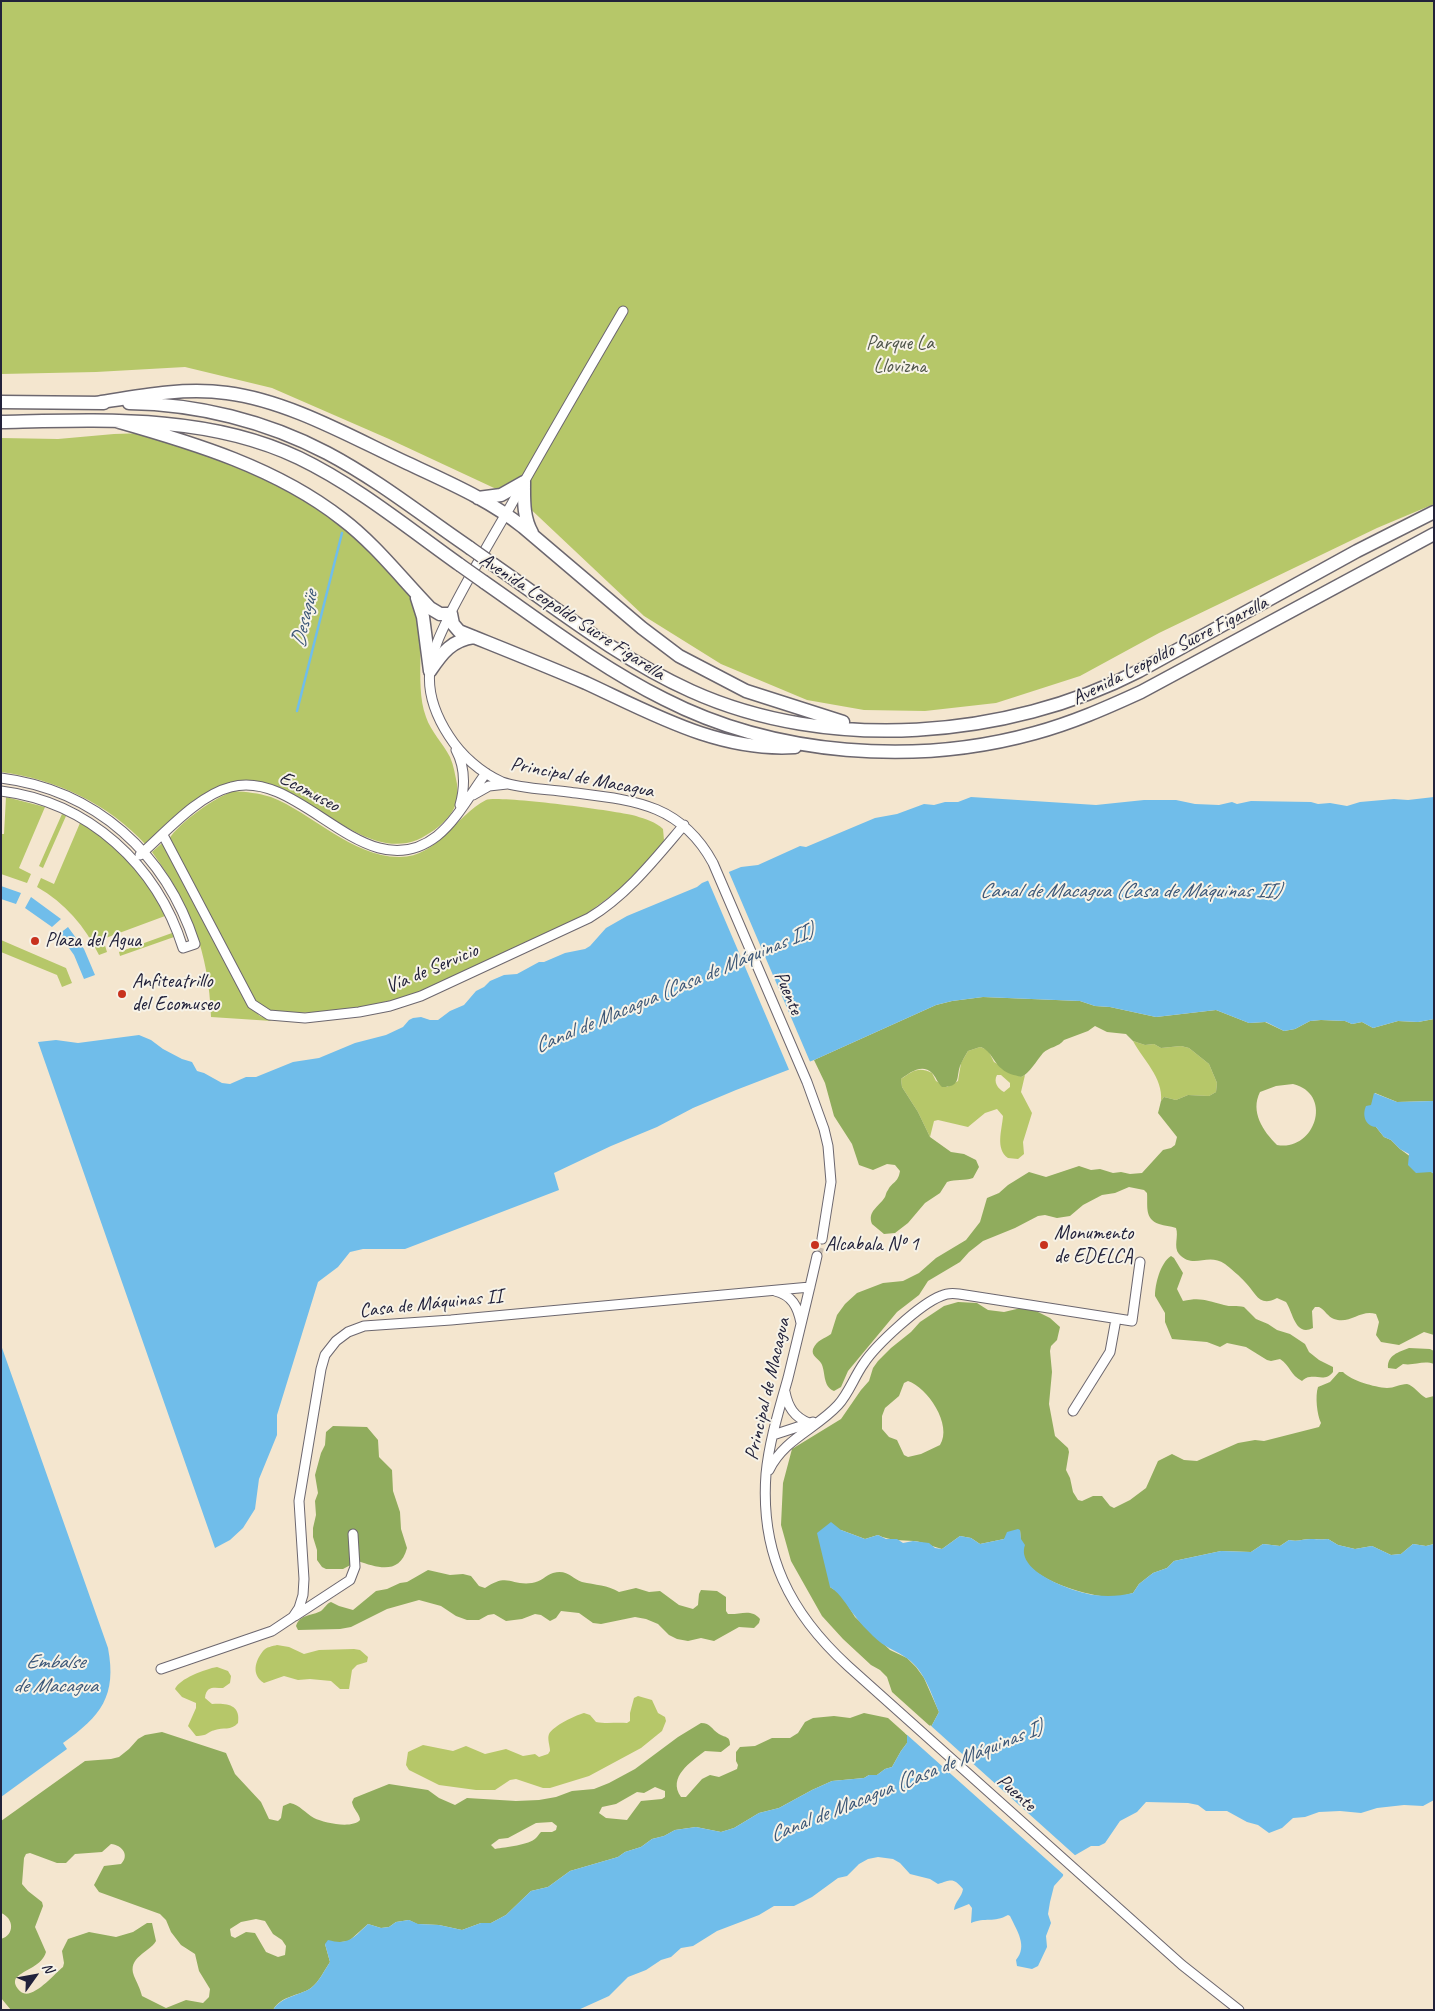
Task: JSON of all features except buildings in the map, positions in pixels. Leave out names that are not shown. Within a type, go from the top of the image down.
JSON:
[{"type":"main road","points":[[96,403],[154,394],[195,391],[246,396],[292,411],[478,498],[506,514],[647,632],[686,660],[746,691],[865,729]]},
{"type":"main road","name":"Avenida Leopoldo Sucre Figarella","points":[[1,402],[140,403],[188,408],[232,416],[279,432],[325,452],[359,472],[640,664],[692,691],[724,704],[793,722],[865,729],[919,730],[987,722],[1029,713],[1080,697],[1127,677],[1373,542],[1434,512]]},
{"type":"main road","points":[[116,421],[186,442],[242,463],[289,485],[341,518],[358,532],[430,608],[440,614],[451,614],[453,624],[459,631],[503,647],[588,684],[651,715],[695,732],[752,746],[794,748],[813,745]]},
{"type":"main road","name":"Avenida Leopoldo Sucre Figarella","points":[[1,422],[116,421],[154,423],[205,430],[247,439],[283,451],[312,465],[347,486],[589,655],[664,699],[711,720],[741,730],[813,745],[865,750],[940,749],[1015,738],[1079,719],[1140,692],[1434,534]]},
{"type":"main road","points":[[478,498],[501,495],[524,482],[526,518],[535,537]]},
{"type":"main road","points":[[413,591],[420,604],[423,618],[430,671]]},
{"type":"main road","points":[[430,671],[447,648],[464,639],[474,637]]},
{"type":"street","name":"Principal de Macagua","points":[[623,311],[524,482],[436,643],[430,671],[430,685],[435,709],[450,739],[469,760],[486,773],[511,784],[596,796],[642,804],[657,809],[684,825],[701,843],[713,863]]},
{"type":"street","name":"Ecomuseo","points":[[450,739],[458,753],[463,775],[464,783],[459,810]]},
{"type":"street","name":"Ecomuseo","points":[[134,860],[206,798],[224,789],[243,785],[264,788],[293,800],[362,842],[391,850],[411,848],[429,841],[443,830],[486,773]]},
{"type":"street","points":[[1,778],[30,783],[58,792],[83,804],[110,821],[144,851],[173,894],[195,944],[183,948],[168,909],[158,891],[134,860],[103,832],[53,804],[31,796],[1,791]]},
{"type":"street","name":"Ecomuseo","points":[[467,800],[489,786],[511,784]]},
{"type":"street","points":[[53,804],[58,792]]},
{"type":"street","name":"Vía de Servicio","points":[[163,835],[252,1004],[269,1015],[305,1018],[376,1010],[410,1001],[589,918],[628,888],[684,825]]},
{"type":"street","name":"Puente","points":[[713,863],[807,1082],[824,1129],[830,1164],[830,1195],[822,1238]]},
{"type":"street","name":"Principal de Macagua","points":[[818,1256],[773,1435],[766,1474],[769,1537],[773,1555],[786,1588],[803,1617],[822,1642],[885,1700]]},
{"type":"street","points":[[766,1474],[772,1462],[783,1448],[845,1397],[865,1361],[883,1342],[916,1312],[942,1295],[959,1294],[1132,1321],[1140,1262]]},
{"type":"street","name":"Casa de Máquinas II","points":[[293,1618],[299,1608],[303,1595],[299,1501],[321,1369],[330,1348],[348,1332],[369,1325],[451,1320],[810,1287]]},
{"type":"street","points":[[773,1290],[788,1296],[794,1302],[801,1325]]},
{"type":"street","points":[[1073,1411],[1110,1352],[1116,1319]]},
{"type":"street","points":[[785,1388],[788,1403],[793,1412],[809,1423]]},
{"type":"street","points":[[773,1435],[823,1417]]},
{"type":"street","points":[[161,1669],[272,1631],[350,1580],[355,1567],[353,1534]]},
{"type":"street","name":"Puente","points":[[885,1700],[1182,1965],[1239,2010]]},
{"type":"green space","name":"Parque La Llovizna","points":[[1,1],[1434,1],[1434,504],[1377,528],[1159,633],[1080,676],[996,703],[925,711],[864,710],[807,700],[721,664],[644,616],[522,501],[389,439],[272,388],[185,367],[96,372],[1,374]]},
{"type":"green space","points":[[138,434],[172,442],[230,463],[285,489],[344,526],[403,585],[412,598],[420,626],[422,703],[431,728],[450,757],[457,784],[456,804],[450,815],[439,826],[417,840],[394,844],[371,839],[303,800],[279,789],[256,782],[232,783],[220,787],[196,800],[146,845],[115,817],[80,796],[61,787],[21,775],[1,772],[1,438],[58,439]]},
{"type":"green space","points":[[234,791],[271,797],[302,813],[350,843],[383,855],[400,857],[413,855],[425,850],[436,843],[475,807],[486,800],[495,799],[559,804],[636,816],[650,821],[663,829],[664,840],[661,846],[620,889],[585,915],[424,990],[378,1004],[314,1012],[278,1013],[265,1009],[252,997],[169,839],[198,811]]},
{"type":"green space","points":[[6,797],[45,807],[19,868],[31,874],[27,883],[1,874],[1,834],[4,834]]},
{"type":"green space","points":[[62,814],[66,816],[43,868],[39,866]]},
{"type":"green space","points":[[80,823],[106,841],[130,863],[150,888],[165,916],[103,939],[107,952],[99,955],[81,925],[73,916],[57,900],[37,887],[41,878],[54,884]]},
{"type":"green space","points":[[161,844],[165,844],[247,1004],[260,1016],[272,1021],[211,1017],[206,971],[195,930],[177,891],[152,852]]},
{"type":"green space","points":[[172,933],[174,937],[120,956],[119,952]]},
{"type":"green space","points":[[1,940],[66,968],[72,983],[62,987],[57,975],[1,952]]},
{"type":"green space","points":[[983,997],[1080,1001],[1095,1006],[1110,1007],[1156,1017],[1216,1010],[1249,1023],[1265,1022],[1284,1031],[1295,1029],[1310,1021],[1321,1020],[1345,1021],[1352,1024],[1362,1022],[1373,1028],[1398,1021],[1418,1022],[1434,1019],[1434,1101],[1397,1102],[1375,1093],[1376,1127],[1384,1137],[1391,1140],[1434,1174],[1434,1335],[1424,1332],[1399,1345],[1381,1342],[1376,1335],[1379,1322],[1376,1314],[1370,1313],[1340,1320],[1332,1318],[1319,1307],[1315,1307],[1312,1311],[1313,1328],[1302,1329],[1295,1322],[1286,1302],[1277,1298],[1266,1301],[1258,1298],[1249,1286],[1225,1264],[1212,1260],[1190,1261],[1185,1259],[1176,1248],[1176,1228],[1154,1222],[1148,1211],[1147,1193],[1144,1190],[1129,1187],[1115,1193],[1102,1195],[1083,1205],[1070,1216],[1057,1218],[1045,1215],[1038,1216],[983,1241],[960,1262],[928,1281],[919,1295],[897,1312],[848,1371],[841,1387],[834,1391],[830,1389],[826,1382],[823,1366],[814,1355],[813,1349],[819,1342],[831,1334],[837,1315],[857,1293],[883,1283],[903,1281],[919,1273],[936,1258],[966,1240],[980,1222],[987,1198],[999,1193],[1029,1172],[1046,1177],[1079,1166],[1113,1173],[1142,1173],[1163,1150],[1175,1145],[1177,1137],[1158,1113],[1164,1097],[1176,1100],[1188,1095],[1209,1096],[1216,1092],[1217,1083],[1209,1064],[1189,1048],[1181,1046],[1161,1048],[1154,1044],[1145,1045],[1133,1041],[1126,1034],[1107,1032],[1095,1026],[1045,1051],[1030,1070],[1021,1077],[1004,1071],[987,1050],[980,1047],[968,1051],[960,1066],[957,1081],[948,1087],[942,1087],[928,1070],[916,1070],[901,1079],[902,1087],[918,1112],[930,1137],[951,1152],[964,1154],[976,1160],[979,1167],[973,1178],[947,1182],[940,1193],[925,1203],[908,1223],[895,1233],[884,1234],[872,1224],[872,1212],[897,1180],[900,1171],[895,1165],[887,1164],[873,1170],[859,1165],[852,1144],[834,1116],[825,1083],[814,1060],[936,1005]],"holes":[[[1293,1084],[1306,1090],[1313,1099],[1316,1110],[1315,1121],[1310,1131],[1301,1140],[1290,1145],[1277,1145],[1267,1134],[1257,1114],[1257,1099],[1260,1092],[1276,1086]]]},
{"type":"green space","points":[[1133,1041],[1145,1045],[1154,1044],[1161,1048],[1181,1046],[1189,1048],[1209,1064],[1217,1083],[1216,1092],[1209,1096],[1188,1095],[1176,1100],[1164,1097],[1161,1101],[1161,1092],[1156,1076]]},
{"type":"green space","points":[[980,1047],[988,1050],[994,1062],[1021,1077],[1025,1075],[1021,1092],[1032,1113],[1023,1142],[1024,1154],[1018,1159],[1008,1158],[1002,1150],[1000,1139],[1003,1116],[997,1109],[985,1113],[968,1127],[938,1120],[934,1121],[930,1137],[918,1112],[902,1087],[901,1079],[919,1070],[932,1073],[936,1081],[947,1087],[958,1081],[961,1063],[968,1051]],"holes":[[[997,1075],[1001,1075],[1010,1083],[1010,1087],[1004,1092],[996,1083]]]},
{"type":"green space","points":[[1171,1256],[1183,1273],[1177,1289],[1183,1301],[1200,1299],[1226,1306],[1244,1307],[1256,1319],[1277,1330],[1290,1334],[1305,1344],[1309,1352],[1333,1367],[1333,1372],[1325,1377],[1309,1377],[1302,1381],[1280,1359],[1267,1360],[1246,1347],[1227,1343],[1220,1347],[1207,1342],[1172,1339],[1165,1322],[1165,1313],[1155,1296],[1157,1280],[1161,1269]]},
{"type":"green space","points":[[958,1302],[977,1303],[988,1310],[1004,1312],[1021,1308],[1034,1310],[1050,1318],[1060,1327],[1057,1340],[1051,1346],[1050,1351],[1052,1372],[1049,1404],[1055,1436],[1068,1448],[1066,1470],[1073,1492],[1078,1500],[1082,1501],[1093,1496],[1102,1496],[1114,1508],[1130,1500],[1146,1488],[1158,1461],[1172,1454],[1184,1460],[1197,1461],[1238,1443],[1255,1440],[1264,1441],[1319,1427],[1321,1423],[1317,1405],[1318,1387],[1330,1382],[1339,1372],[1343,1372],[1364,1383],[1382,1387],[1390,1388],[1407,1384],[1426,1398],[1434,1396],[1434,1544],[1426,1546],[1413,1544],[1401,1554],[1391,1555],[1372,1546],[1355,1549],[1338,1545],[1328,1539],[1289,1540],[1280,1546],[1263,1544],[1251,1552],[1221,1551],[1174,1561],[1167,1568],[1153,1573],[1139,1584],[1133,1593],[1118,1597],[1107,1597],[1080,1592],[1039,1574],[1023,1558],[1020,1530],[1004,1539],[980,1544],[971,1538],[960,1536],[942,1549],[918,1542],[891,1539],[878,1535],[865,1539],[841,1530],[830,1587],[841,1594],[855,1617],[890,1650],[907,1658],[924,1678],[939,1712],[931,1727],[892,1692],[887,1677],[843,1639],[822,1616],[791,1561],[781,1525],[783,1483],[792,1449],[841,1419],[869,1381],[873,1368],[878,1361],[920,1322],[944,1306]],"holes":[[[908,1381],[923,1391],[936,1408],[941,1418],[943,1437],[940,1445],[921,1454],[908,1457],[904,1455],[897,1440],[889,1437],[882,1429],[882,1416],[885,1408],[899,1396],[904,1383]]]},
{"type":"green space","points":[[1409,1348],[1430,1349],[1434,1351],[1434,1364],[1403,1364],[1396,1369],[1388,1368],[1389,1360],[1392,1357]]},
{"type":"green space","points":[[333,1426],[367,1427],[378,1440],[379,1457],[392,1470],[393,1491],[400,1512],[401,1529],[407,1548],[404,1557],[394,1566],[380,1567],[358,1561],[343,1569],[326,1569],[317,1560],[317,1550],[313,1537],[316,1515],[315,1501],[318,1493],[315,1475],[325,1445],[326,1432]]},
{"type":"green space","points":[[428,1570],[450,1575],[463,1574],[471,1576],[479,1586],[485,1588],[493,1583],[504,1580],[525,1583],[535,1582],[553,1573],[562,1572],[578,1581],[619,1592],[636,1588],[649,1592],[660,1591],[679,1605],[693,1609],[698,1605],[701,1590],[717,1591],[726,1597],[726,1611],[728,1614],[749,1613],[760,1619],[754,1628],[739,1627],[714,1641],[701,1638],[688,1641],[669,1635],[658,1624],[635,1617],[601,1624],[593,1623],[579,1613],[561,1611],[556,1618],[550,1621],[541,1615],[535,1614],[522,1619],[506,1621],[494,1614],[479,1620],[467,1620],[456,1616],[441,1606],[419,1600],[387,1609],[351,1627],[298,1630],[296,1626],[300,1619],[318,1613],[331,1602],[353,1610],[376,1591],[407,1582]]},
{"type":"green space","points":[[277,1645],[289,1647],[304,1654],[319,1650],[354,1649],[360,1650],[368,1657],[367,1662],[357,1665],[352,1670],[349,1689],[340,1689],[331,1681],[298,1680],[284,1676],[264,1683],[257,1676],[256,1663],[264,1650]]},
{"type":"green space","points":[[217,1667],[228,1671],[231,1676],[230,1683],[223,1688],[209,1689],[205,1698],[212,1704],[222,1704],[235,1708],[238,1723],[230,1728],[218,1729],[196,1736],[188,1726],[196,1708],[196,1703],[182,1697],[175,1689],[177,1685],[187,1678],[199,1672]]},
{"type":"green space","points":[[638,1696],[652,1700],[658,1713],[665,1717],[666,1721],[662,1731],[641,1748],[589,1776],[550,1788],[543,1788],[516,1779],[510,1780],[495,1790],[476,1790],[439,1785],[409,1770],[406,1765],[408,1752],[423,1745],[453,1751],[466,1746],[485,1754],[506,1749],[523,1756],[535,1754],[539,1757],[548,1754],[550,1751],[548,1738],[551,1731],[565,1721],[580,1714],[590,1715],[596,1722],[627,1723],[630,1721],[634,1698]]},
{"type":"green space","points":[[864,1713],[888,1718],[907,1735],[907,1743],[892,1767],[885,1769],[877,1775],[832,1781],[779,1808],[759,1813],[734,1828],[721,1832],[696,1827],[675,1830],[664,1836],[652,1839],[641,1847],[625,1852],[618,1857],[570,1871],[548,1887],[531,1891],[506,1915],[491,1923],[481,1923],[462,1930],[439,1925],[417,1924],[409,1920],[396,1922],[389,1927],[381,1928],[368,1924],[349,1941],[325,1944],[330,1962],[316,1983],[306,1991],[281,2001],[273,2010],[11,2010],[1,1998],[1,1939],[9,1934],[11,1926],[5,1915],[1,1913],[1,1821],[85,1761],[119,1757],[145,1735],[162,1732],[226,1753],[235,1774],[261,1802],[269,1819],[278,1821],[281,1818],[283,1806],[290,1803],[297,1805],[319,1820],[345,1825],[356,1823],[360,1820],[352,1802],[354,1798],[389,1784],[428,1790],[439,1798],[455,1805],[467,1798],[516,1801],[539,1800],[556,1797],[572,1791],[594,1789],[635,1769],[678,1737],[704,1723],[728,1739],[730,1745],[721,1752],[705,1751],[682,1771],[677,1783],[677,1790],[681,1797],[686,1797],[702,1779],[710,1775],[719,1777],[737,1769],[736,1752],[740,1747],[755,1746],[772,1738],[790,1738],[798,1733],[805,1722],[813,1718],[834,1716],[850,1718]],"holes":[[[655,1787],[665,1791],[665,1797],[641,1801],[627,1820],[606,1818],[599,1813],[602,1807],[616,1804],[637,1792],[644,1793]],[[552,1822],[557,1826],[556,1830],[541,1832],[536,1838],[523,1844],[495,1849],[491,1845],[499,1839],[508,1838],[536,1823]],[[111,1844],[121,1848],[125,1857],[121,1864],[104,1866],[94,1885],[99,1892],[160,1914],[166,1920],[171,1932],[181,1945],[195,1954],[199,1971],[210,1989],[209,1997],[203,2003],[186,2000],[166,2008],[142,1996],[133,1970],[136,1960],[156,1941],[152,1923],[147,1923],[133,1932],[116,1937],[89,1932],[68,1939],[62,1951],[63,1967],[34,1991],[23,1993],[17,1988],[16,1978],[41,1961],[46,1952],[35,1927],[43,1906],[42,1902],[22,1884],[26,1854],[30,1853],[57,1863],[66,1863],[75,1854],[102,1852]],[[256,1919],[265,1921],[273,1934],[282,1940],[286,1946],[285,1955],[278,1957],[266,1952],[255,1933],[246,1932],[235,1938],[231,1936],[230,1929],[241,1922]]]},
{"type":"water","name":"Canal de Macagua (Casa de Máquinas II)","points":[[971,797],[1096,805],[1144,800],[1176,800],[1195,804],[1219,805],[1251,801],[1311,802],[1347,806],[1360,802],[1434,797],[1434,1019],[1418,1022],[1398,1021],[1373,1028],[1362,1022],[1352,1024],[1345,1021],[1321,1020],[1310,1021],[1295,1029],[1284,1031],[1266,1022],[1249,1023],[1216,1010],[1156,1017],[1110,1007],[1095,1006],[1080,1001],[983,997],[952,1001],[936,1005],[814,1060],[693,1108],[657,1127],[554,1173],[559,1190],[405,1249],[363,1249],[350,1252],[338,1267],[318,1282],[277,1415],[277,1435],[259,1479],[255,1509],[243,1528],[230,1540],[215,1548],[38,1042],[56,1040],[78,1043],[139,1035],[182,1059],[192,1062],[197,1071],[222,1083],[230,1084],[246,1077],[256,1077],[293,1062],[319,1058],[355,1043],[386,1035],[403,1027],[413,1018],[421,1017],[438,1020],[450,1011],[464,1005],[476,991],[490,981],[504,975],[517,974],[539,962],[544,962],[565,953],[585,949],[606,928],[627,916],[741,867],[758,865],[800,846],[806,847],[875,818],[897,814],[924,804],[934,805],[945,802],[958,802]]},
{"type":"water","points":[[1,886],[21,893],[16,904],[1,899]]},
{"type":"water","points":[[31,897],[61,919],[52,927],[25,908]]},
{"type":"water","points":[[68,927],[84,949],[95,975],[84,979],[74,955],[59,934]]},
{"type":"water","points":[[1374,1093],[1397,1102],[1434,1101],[1434,1174],[1431,1172],[1416,1173],[1408,1165],[1409,1154],[1384,1137],[1376,1127],[1369,1125],[1365,1120],[1366,1106],[1371,1105]]},
{"type":"water","name":"Embalse de Macagua","points":[[1,1345],[108,1648],[110,1679],[108,1692],[103,1703],[87,1724],[63,1743],[67,1749],[1,1797]]},
{"type":"water","name":"Canal de Macagua (Casa de Máquinas I)","points":[[831,1522],[841,1530],[865,1539],[878,1535],[886,1539],[897,1539],[903,1543],[913,1541],[929,1543],[935,1548],[942,1549],[960,1536],[971,1538],[980,1544],[1004,1539],[1007,1532],[1018,1529],[1025,1545],[1024,1555],[1037,1572],[1073,1590],[1104,1596],[1133,1593],[1139,1584],[1153,1573],[1167,1568],[1174,1561],[1221,1551],[1251,1552],[1263,1544],[1280,1546],[1289,1540],[1328,1539],[1338,1545],[1355,1549],[1372,1546],[1391,1555],[1401,1554],[1413,1544],[1426,1546],[1434,1544],[1434,1800],[1423,1806],[1404,1805],[1377,1808],[1361,1813],[1319,1812],[1305,1817],[1293,1818],[1282,1828],[1269,1833],[1258,1825],[1247,1822],[1227,1811],[1206,1811],[1198,1805],[1188,1803],[1146,1802],[1137,1812],[1120,1821],[1105,1843],[1099,1846],[1091,1846],[1065,1861],[1063,1876],[1054,1886],[1050,1902],[1048,1914],[1051,1923],[1046,1936],[1047,1947],[1038,1966],[1032,1969],[1017,1966],[1016,1960],[1021,1944],[1010,1916],[971,1923],[972,1908],[969,1904],[954,1910],[963,1889],[957,1883],[952,1880],[938,1884],[930,1879],[910,1874],[900,1863],[893,1859],[878,1857],[868,1859],[859,1864],[847,1876],[838,1878],[812,1897],[794,1906],[774,1906],[759,1915],[717,1931],[693,1946],[681,1948],[671,1957],[628,1977],[609,1996],[578,2010],[273,2010],[281,2002],[306,1991],[316,1983],[330,1962],[325,1944],[328,1940],[341,1942],[351,1939],[368,1924],[381,1928],[389,1927],[396,1922],[409,1920],[418,1924],[439,1925],[462,1930],[481,1923],[491,1923],[506,1915],[531,1891],[548,1887],[570,1871],[618,1857],[625,1852],[641,1847],[652,1839],[664,1836],[675,1830],[696,1827],[721,1832],[734,1828],[759,1813],[779,1808],[832,1781],[877,1775],[885,1769],[892,1767],[907,1743],[907,1735],[931,1727],[939,1712],[927,1683],[914,1664],[873,1636],[841,1597],[830,1587],[817,1533]]},
{"type":"pier","points":[[728,870],[811,1064],[790,1072],[707,878]]},
{"type":"pier","points":[[930,1725],[1077,1857],[1067,1863],[1065,1876],[905,1733],[909,1730],[929,1727]]},
{"type":"waterway","name":"Desagüe","points":[[297,711],[342,533]]},
{"type":"tunnel","points":[[817,1256],[822,1239]]},
{"type":"place","name":"Plaza del Agua","points":[[35,941]]},
{"type":"place","name":"Anfiteatrillo del Ecomuseo","points":[[122,994]]},
{"type":"place","name":"Alcabala Nº 1","points":[[815,1245]]},
{"type":"place","name":"Monumento de EDELCA","points":[[1044,1245]]}]
